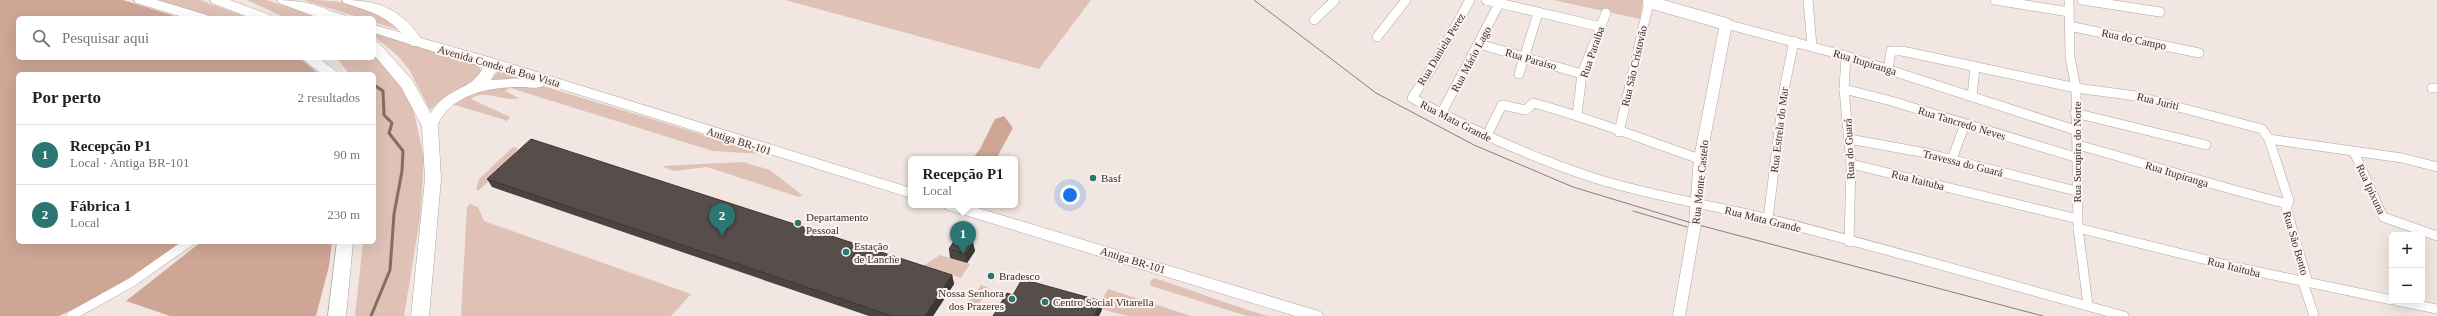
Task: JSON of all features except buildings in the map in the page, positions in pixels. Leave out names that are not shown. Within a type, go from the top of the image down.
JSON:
[{"type":"highway","points":[[141,0],[195,16]]},
{"type":"highway","points":[[217,0],[260,16]]},
{"type":"highway","points":[[284,0],[314,10],[326,16]]},
{"type":"highway","points":[[349,0],[388,12],[397,17],[403,22],[417,43]]},
{"type":"highway","points":[[376,48],[407,84],[430,126],[433,179],[420,316]]},
{"type":"highway","points":[[311,60],[329,72]]},
{"type":"highway","points":[[320,60],[330,72]]},
{"type":"highway","points":[[337,316],[345,244]]},
{"type":"main road","points":[[314,10],[334,16]]},
{"type":"main road","name":"Avenida Conde da Boa Vista","points":[[376,30],[417,43],[487,61],[568,86]]},
{"type":"main road","points":[[459,94],[486,78],[490,67],[487,61]]},
{"type":"main road","name":"Avenida Conde da Boa Vista","points":[[430,126],[441,107],[459,94],[515,82],[568,86]]},
{"type":"main road","name":"Antiga BR-101","points":[[568,86],[908,192]]},
{"type":"main road","name":"Antiga BR-101","points":[[960,208],[1316,316]]},
{"type":"street","points":[[1314,20],[1335,0]]},
{"type":"street","points":[[1377,37],[1406,0]]},
{"type":"street","name":"Rua Daniela Perez","points":[[1412,98],[1433,66],[1470,0]]},
{"type":"street","points":[[1486,0],[1601,27]]},
{"type":"street","points":[[1808,0],[1811,16],[1812,46]]},
{"type":"street","points":[[1995,0],[2069,12]]},
{"type":"street","name":"Rua Sucupira do Norte","points":[[2069,0],[2071,69],[2076,88],[2075,113],[2078,131],[2076,191],[2078,223],[2088,305]]},
{"type":"street","points":[[2082,0],[2160,12]]},
{"type":"street","name":"Rua Itupiranga","points":[[1650,1],[1726,24],[1846,56],[2078,131]]},
{"type":"street","name":"Rua São Cristovão","points":[[1619,132],[1650,1]]},
{"type":"street","name":"Rua Mário Lago","points":[[1441,114],[1480,44],[1499,4]]},
{"type":"street","points":[[1519,74],[1538,13]]},
{"type":"street","name":"Rua Paraiba","points":[[1577,115],[1582,74],[1606,13]]},
{"type":"street","name":"Rua Monte Castelo","points":[[1679,316],[1695,224],[1700,159],[1726,24]]},
{"type":"street","name":"Rua do Campo","points":[[2069,26],[2199,53]]},
{"type":"street","name":"Rua Estrela do Mar","points":[[1768,220],[1784,90],[1794,41]]},
{"type":"street","name":"Rua Paraiso","points":[[1480,44],[1582,74]]},
{"type":"street","name":"Rua Juriti","points":[[1888,70],[1891,51],[1894,50],[2076,88],[2121,93],[2206,113],[2262,130],[2269,139],[2402,158],[2437,167]]},
{"type":"street","name":"Rua do Guará","points":[[1846,56],[1844,89],[1852,164],[1848,242]]},
{"type":"street","points":[[1972,97],[1975,66]]},
{"type":"street","name":"Rua Tancredo Neves","points":[[1844,89],[2078,158]]},
{"type":"street","name":"Rua Mata Grande","points":[[1412,98],[1486,137],[1594,178],[1637,190],[1768,220],[2088,305],[2124,316]]},
{"type":"street","points":[[1486,137],[1503,105],[1526,110],[1533,103],[1577,115],[1619,132],[1700,159]]},
{"type":"street","points":[[2075,113],[2206,145]]},
{"type":"street","points":[[1952,159],[1965,124]]},
{"type":"street","name":"Travessa do Guará","points":[[1849,139],[1952,159],[2076,191]]},
{"type":"street","name":"Rua São Bento","points":[[2269,139],[2289,202],[2280,203],[2314,316]]},
{"type":"street","name":"Rua Itupiranga","points":[[2078,146],[2280,203]]},
{"type":"street","name":"Rua Ipixuna","points":[[2354,152],[2383,217],[2437,236]]},
{"type":"street","name":"Rua Itaituba","points":[[1852,164],[2078,223],[2134,244],[2305,283],[2389,299]]},
{"type":"street","points":[[71,316],[132,282],[186,244]]},
{"type":"street","points":[[2412,304],[2437,309]]},
{"type":"shaded area","points":[[0,0],[123,0],[175,16],[16,16],[16,60],[302,60],[316,72],[16,72],[16,244],[182,244],[127,283],[59,316],[0,316]]},
{"type":"shaded area","points":[[157,0],[200,0],[244,16],[207,16]]},
{"type":"shaded area","points":[[247,0],[266,0],[315,16],[282,16]]},
{"type":"shaded area","points":[[303,0],[334,1],[356,5],[376,11],[389,19],[402,31],[376,23],[376,16],[355,16]]},
{"type":"shaded area","points":[[785,0],[1091,0],[1039,69]]},
{"type":"shaded area","points":[[1553,0],[1643,0],[1640,19]]},
{"type":"shaded area","points":[[376,33],[478,64],[481,71],[471,84],[449,94],[430,110],[409,69],[397,55],[376,38]]},
{"type":"shaded area","points":[[376,54],[396,77],[413,107],[424,159],[420,218],[404,316],[355,316],[363,244],[376,244],[376,72],[348,72],[338,60],[376,60]]},
{"type":"shaded area","points":[[499,70],[524,77],[489,81]]},
{"type":"shaded area","points":[[508,86],[543,86],[750,149],[761,154],[713,151],[510,88],[505,91],[519,98],[507,99],[482,95],[471,99],[510,117],[506,122],[505,120],[452,104],[462,97],[484,90]]},
{"type":"shaded area","points":[[1004,116],[1013,128],[998,156],[974,156],[980,149],[995,119]]},
{"type":"shaded area","points":[[513,147],[518,148],[510,162],[479,190],[476,190],[479,179]]},
{"type":"shaded area","points":[[743,162],[770,170],[802,195],[799,197],[707,167],[673,171],[662,166]]},
{"type":"shaded area","points":[[470,204],[478,207],[484,221],[691,294],[671,316],[461,316],[467,207]]},
{"type":"shaded area","points":[[198,244],[332,244],[329,266],[316,316],[170,316],[126,301]]},
{"type":"shaded area","points":[[940,255],[970,264],[961,278],[923,266]]},
{"type":"shaded area","points":[[1154,278],[1268,316],[1247,316],[1151,286],[1150,282]]},
{"type":"shaded area","points":[[981,285],[989,288],[974,312],[968,312],[965,307]]},
{"type":"shaded area","points":[[1108,289],[1191,316],[1127,316],[1098,308]]},
{"type":"waterway","points":[[371,316],[390,270],[394,214],[402,171],[403,151],[389,133],[392,123],[384,115],[383,91],[376,86]]},
{"type":"tram line","points":[[1254,0],[1376,93],[1474,145],[1573,187],[1695,224],[2043,316]]},
{"type":"tram line","points":[[1633,211],[1687,227]]},
{"type":"place","name":"Basf","points":[[1093,178]]},
{"type":"place","name":"Departamento Pessoal","points":[[798,223]]},
{"type":"place","name":"Fábrica 1","points":[[722,236]]},
{"type":"place","name":"Estação de Lanche","points":[[846,252]]},
{"type":"place","name":"Recepção P1","points":[[963,254]]},
{"type":"place","name":"Bradesco","points":[[991,276]]},
{"type":"place","name":"Nossa Senhora dos Prazeres","points":[[1012,299]]},
{"type":"place","name":"Centro Social Vitarella","points":[[1045,302]]}]
